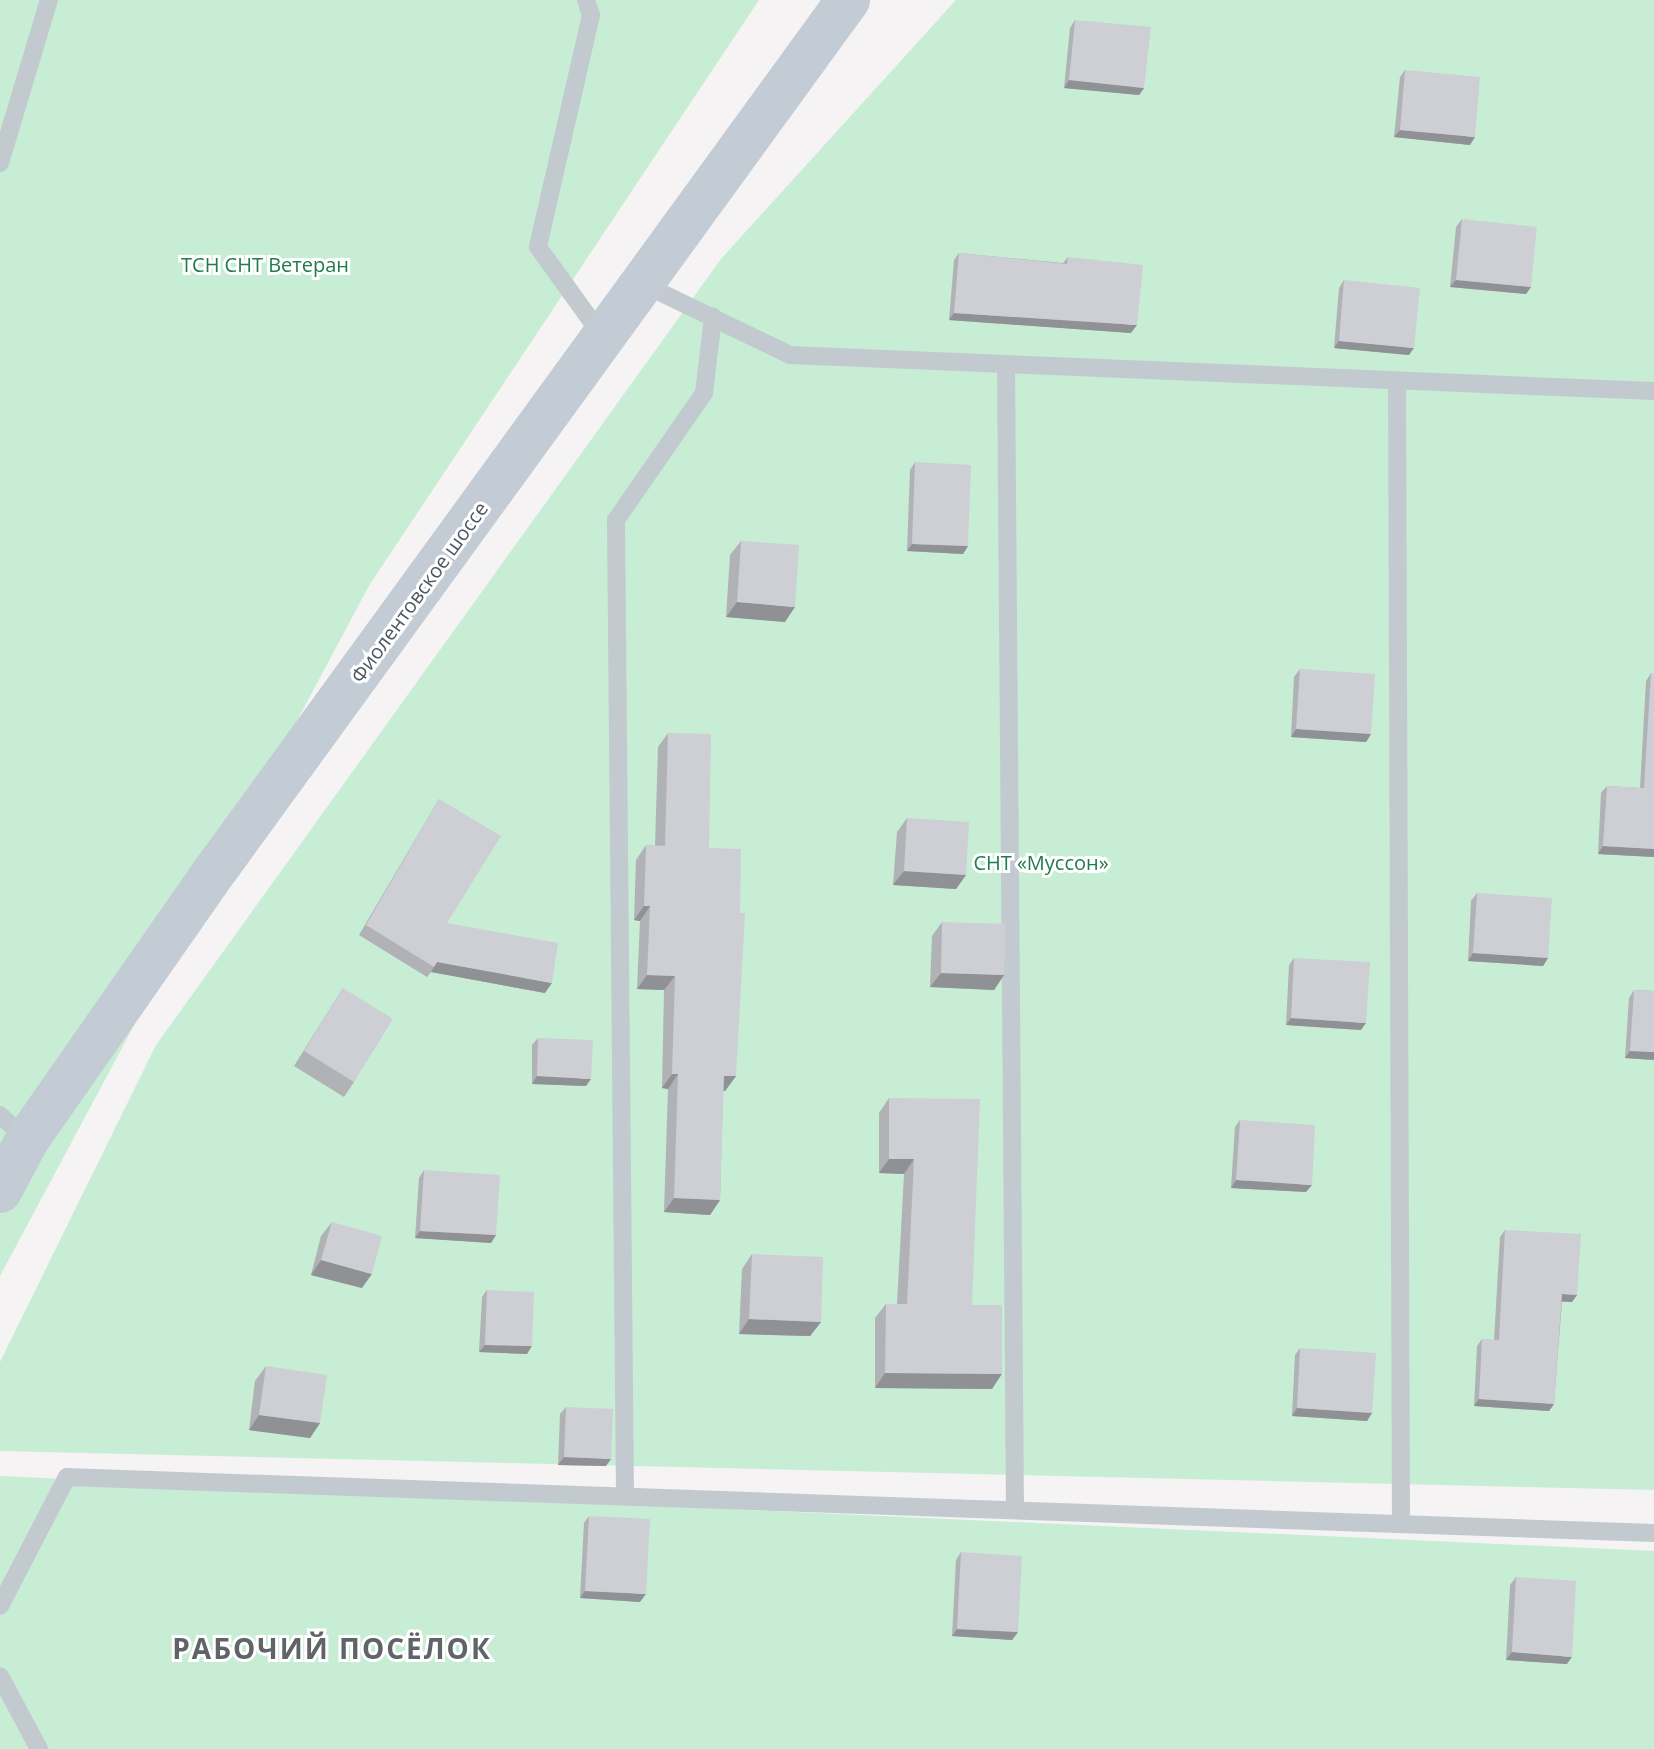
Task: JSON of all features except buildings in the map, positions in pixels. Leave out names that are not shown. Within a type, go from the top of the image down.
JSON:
[{"type":"main road","name":"Фиолентовское шоссе","points":[[0,1191],[13,1128],[217,868],[848,0]]},
{"type":"lane","points":[[0,163],[49,0]]},
{"type":"lane","points":[[586,0],[591,15],[538,247],[603,338]]},
{"type":"lane","points":[[643,284],[790,355],[1654,391]]},
{"type":"lane","points":[[625,1496],[616,520],[704,393],[713,317]]},
{"type":"lane","points":[[1006,364],[1015,1509]]},
{"type":"lane","points":[[1397,380],[1401,1523]]},
{"type":"lane","points":[[0,1606],[67,1477],[1654,1533]]},
{"type":"lane","points":[[0,1676],[39,1749]]},
{"type":"green space","name":"ТСН СНТ Ветеран","points":[[0,0],[759,0],[370,584],[0,1276]]},
{"type":"green space","name":"СНТ «Муссон»","points":[[956,0],[1654,0],[1654,1490],[0,1451],[0,1362],[156,1045],[721,259]]},
{"type":"green space","points":[[0,1476],[1654,1551],[1654,1749],[0,1749]]},
{"type":"district","name":"РАБОЧИЙ ПОСЁЛОК","points":[[332,1648]]}]
